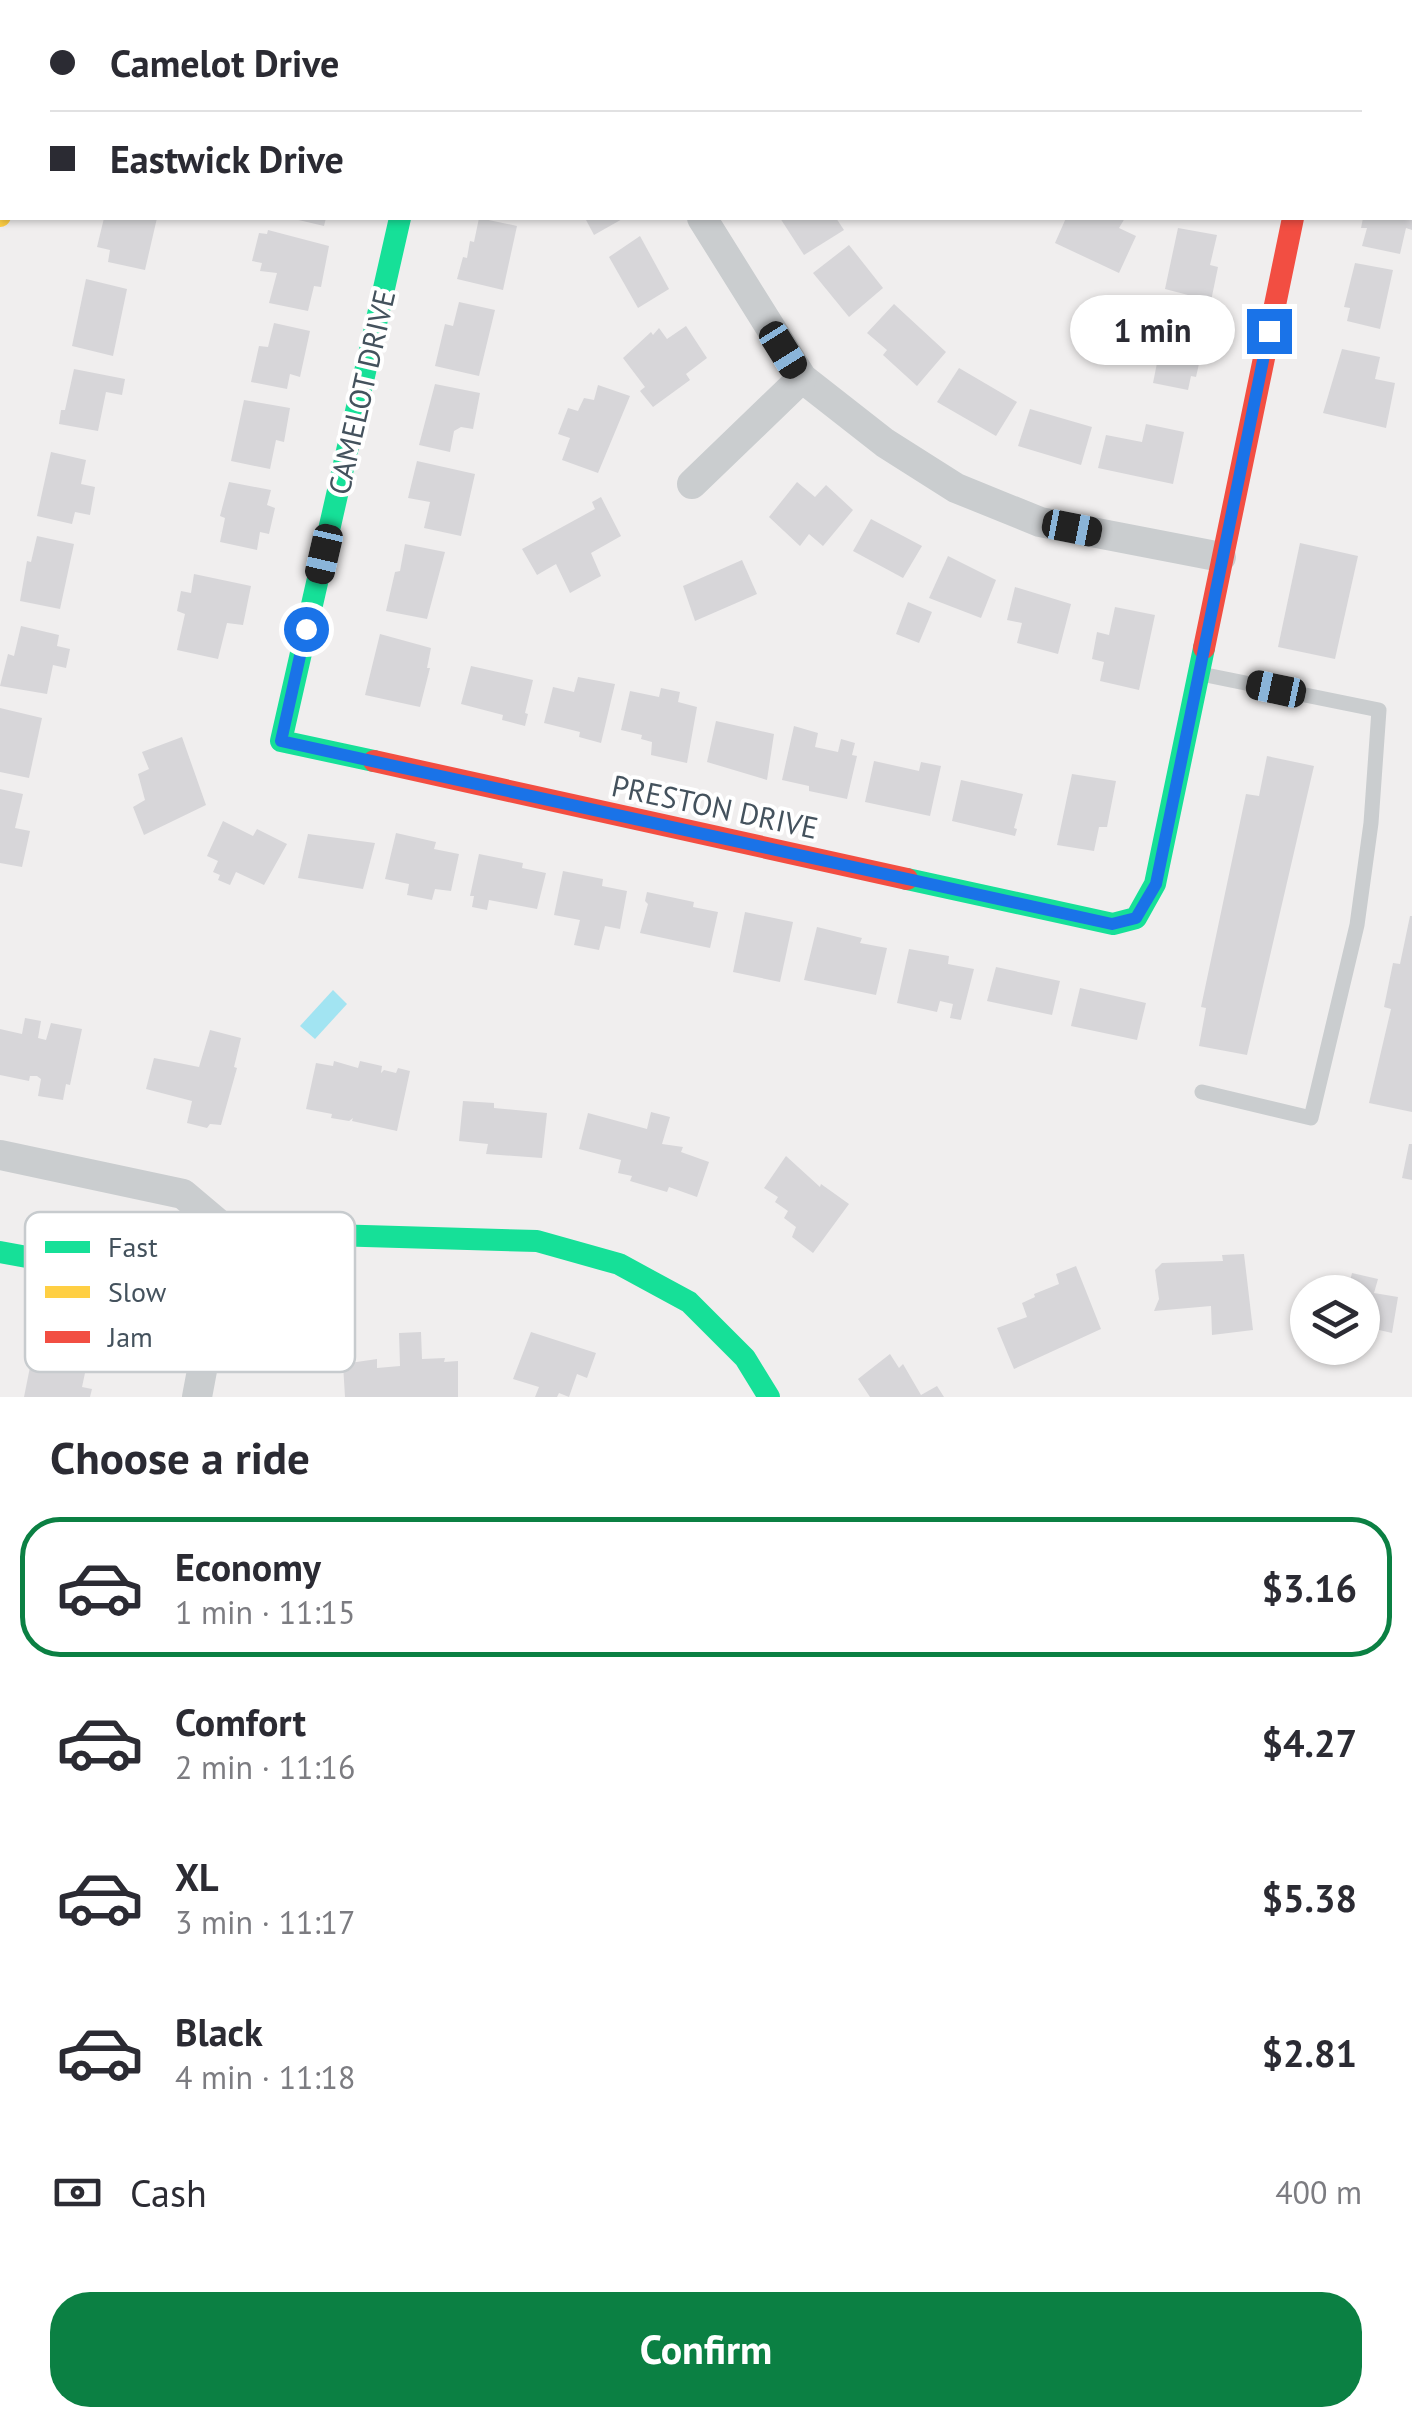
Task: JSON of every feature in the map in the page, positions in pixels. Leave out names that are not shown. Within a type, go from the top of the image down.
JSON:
[{"type":"street","name":"CAMELOT DRIVE","points":[[281,741],[400,220]]},
{"type":"street","points":[[703,220],[802,378],[886,442],[956,488],[1040,522],[1221,557]]},
{"type":"street","points":[[1197,673],[1294,220]]},
{"type":"street","points":[[692,484],[802,378]]},
{"type":"street","name":"PRESTON DRIVE","points":[[281,741],[1112,924],[1136,918],[1156,884],[1197,673]]},
{"type":"street","points":[[0,1155],[183,1194],[204,1212]]},
{"type":"street","points":[[355,1236],[537,1241],[619,1264],[689,1302],[745,1358],[770,1397]]},
{"type":"street","points":[[0,1252],[25,1257]]},
{"type":"street","points":[[197,1397],[202,1372]]},
{"type":"lane","points":[[1197,673],[1379,710],[1371,823],[1357,925],[1312,1118],[1202,1092]]},
{"type":"water","points":[[333,990],[347,1004],[315,1039],[300,1026]]},
{"type":"building","points":[[104,220],[157,220],[145,270],[108,262],[110,250],[97,247]]},
{"type":"building","points":[[298,220],[326,220],[324,226]]},
{"type":"building","points":[[479,220],[517,226],[503,290],[457,279],[470,241],[474,242]]},
{"type":"building","points":[[586,220],[620,220],[594,235]]},
{"type":"building","points":[[781,220],[837,220],[844,230],[804,255]]},
{"type":"building","points":[[1065,220],[1124,220],[1119,228],[1136,236],[1119,273],[1055,243]]},
{"type":"building","points":[[1363,220],[1412,220],[1412,230],[1406,228],[1400,254],[1362,246],[1367,228],[1361,228]]},
{"type":"building","points":[[1178,228],[1217,235],[1210,265],[1218,267],[1211,301],[1165,289]]},
{"type":"building","points":[[268,230],[329,246],[321,287],[314,286],[308,311],[269,303],[277,273],[260,271],[262,263],[252,261],[259,233],[267,234]]},
{"type":"building","points":[[640,236],[669,289],[638,308],[609,257]]},
{"type":"building","points":[[849,245],[883,288],[849,317],[813,273]]},
{"type":"building","points":[[1355,263],[1393,270],[1380,329],[1347,321],[1350,308],[1344,307]]},
{"type":"building","points":[[86,279],[127,289],[113,356],[72,346]]},
{"type":"building","points":[[459,302],[495,310],[479,376],[435,366],[445,324],[453,326]]},
{"type":"building","points":[[894,304],[946,352],[917,386],[883,355],[887,350],[867,333]]},
{"type":"building","points":[[1167,316],[1208,324],[1196,377],[1191,376],[1188,390],[1153,383],[1158,358],[1144,356],[1150,329],[1164,332]]},
{"type":"building","points":[[274,323],[310,331],[300,377],[290,374],[287,389],[251,382],[259,346],[268,347]]},
{"type":"building","points":[[686,326],[707,358],[686,374],[690,380],[653,407],[640,391],[645,387],[623,358],[651,332],[653,335],[659,328],[667,339]]},
{"type":"building","points":[[1342,349],[1380,357],[1375,379],[1395,383],[1386,428],[1323,413]]},
{"type":"building","points":[[959,368],[1017,402],[996,436],[937,402]]},
{"type":"building","points":[[74,369],[125,379],[122,395],[106,392],[98,431],[59,424]]},
{"type":"building","points":[[435,384],[480,393],[473,429],[461,427],[454,431],[450,452],[419,445]]},
{"type":"building","points":[[598,385],[630,396],[598,473],[562,460],[570,438],[558,434],[568,408],[578,411],[584,398],[594,400]]},
{"type":"building","points":[[244,400],[290,408],[284,442],[276,440],[270,469],[231,461]]},
{"type":"building","points":[[1030,409],[1092,427],[1081,465],[1018,446]]},
{"type":"building","points":[[1146,424],[1184,432],[1173,484],[1098,468],[1106,435],[1142,442]]},
{"type":"building","points":[[51,452],[86,460],[81,484],[95,487],[90,515],[75,512],[72,524],[37,516]]},
{"type":"building","points":[[417,461],[475,474],[461,536],[424,528],[430,502],[408,498]]},
{"type":"building","points":[[229,482],[271,490],[267,505],[275,508],[269,534],[260,532],[257,550],[220,542],[225,518],[220,516]]},
{"type":"building","points":[[797,482],[815,497],[826,485],[853,510],[823,546],[809,534],[800,546],[769,517]]},
{"type":"building","points":[[601,497],[621,536],[591,553],[601,576],[570,593],[556,564],[537,575],[522,549],[595,509],[592,502]]},
{"type":"building","points":[[871,519],[922,546],[903,578],[853,551]]},
{"type":"building","points":[[37,536],[74,544],[60,609],[20,601],[27,561],[31,562]]},
{"type":"building","points":[[1300,543],[1358,556],[1335,659],[1278,647]]},
{"type":"building","points":[[405,544],[445,552],[427,619],[386,611]]},
{"type":"building","points":[[948,556],[996,580],[981,618],[929,598]]},
{"type":"building","points":[[742,560],[757,594],[695,621],[683,586]]},
{"type":"building","points":[[194,574],[251,586],[243,625],[227,623],[218,659],[177,650],[185,614],[177,611],[181,591],[191,593]]},
{"type":"building","points":[[1015,587],[1071,604],[1058,654],[1017,643],[1022,623],[1007,620]]},
{"type":"building","points":[[908,602],[932,612],[919,643],[896,634]]},
{"type":"building","points":[[1115,607],[1155,615],[1139,690],[1100,681],[1104,662],[1092,659],[1097,632],[1109,635]]},
{"type":"building","points":[[21,626],[59,635],[57,646],[70,649],[66,668],[53,665],[47,694],[0,686],[8,654],[14,656]]},
{"type":"building","points":[[380,634],[431,648],[420,707],[365,695]]},
{"type":"building","points":[[471,666],[533,680],[525,726],[502,720],[503,715],[461,704]]},
{"type":"building","points":[[578,677],[615,684],[601,743],[579,737],[580,732],[544,723],[553,687],[574,692]]},
{"type":"building","points":[[661,688],[680,692],[678,702],[697,707],[687,763],[651,755],[652,742],[621,730],[630,691],[659,697]]},
{"type":"building","points":[[0,708],[42,718],[29,778],[0,772]]},
{"type":"building","points":[[716,721],[774,734],[767,780],[707,762]]},
{"type":"building","points":[[794,726],[818,733],[815,747],[838,752],[841,739],[855,743],[852,755],[857,756],[847,799],[782,780]]},
{"type":"building","points":[[182,737],[206,805],[144,835],[133,807],[145,800],[138,774],[149,769],[142,752]]},
{"type":"building","points":[[1267,756],[1314,766],[1247,1055],[1199,1046],[1206,1008],[1201,1007],[1246,794],[1259,796]]},
{"type":"building","points":[[874,761],[919,771],[921,762],[941,766],[930,816],[865,802]]},
{"type":"building","points":[[1072,774],[1116,781],[1107,827],[1099,827],[1094,851],[1057,845]]},
{"type":"building","points":[[961,780],[1023,794],[1015,836],[952,821]]},
{"type":"building","points":[[0,789],[23,794],[15,828],[30,831],[22,867],[0,863]]},
{"type":"building","points":[[223,821],[253,836],[257,829],[287,844],[264,885],[236,872],[230,885],[218,880],[220,875],[213,872],[218,861],[207,856]]},
{"type":"building","points":[[396,833],[436,842],[434,849],[459,854],[451,891],[435,889],[432,900],[407,895],[409,884],[385,879]]},
{"type":"building","points":[[308,834],[375,843],[363,889],[298,878]]},
{"type":"building","points":[[479,854],[523,863],[522,868],[546,873],[537,909],[489,900],[487,910],[472,907],[474,896],[470,896]]},
{"type":"building","points":[[563,871],[603,879],[602,886],[627,891],[620,929],[605,926],[599,950],[574,945],[580,920],[554,915]]},
{"type":"building","points":[[647,892],[694,902],[693,907],[718,912],[710,948],[640,933],[648,904]]},
{"type":"building","points":[[745,912],[793,922],[780,982],[733,972]]},
{"type":"building","points":[[1410,916],[1412,1112],[1369,1103],[1391,1009],[1384,1007],[1393,963],[1400,964]]},
{"type":"building","points":[[817,927],[887,948],[876,995],[804,980]]},
{"type":"building","points":[[909,949],[949,956],[948,964],[974,969],[961,1020],[950,1018],[953,1004],[940,1001],[937,1012],[897,1003]]},
{"type":"building","points":[[996,967],[1060,981],[1052,1015],[987,1001]]},
{"type":"building","points":[[1080,988],[1146,1003],[1137,1040],[1071,1026]]},
{"type":"building","points":[[25,1018],[41,1021],[38,1038],[46,1040],[51,1023],[82,1029],[63,1100],[38,1096],[41,1079],[37,1076],[30,1076],[29,1081],[0,1075],[0,1029],[22,1034]]},
{"type":"building","points":[[210,1030],[241,1038],[221,1125],[210,1124],[207,1128],[187,1123],[192,1101],[146,1089],[154,1058],[199,1067]]},
{"type":"building","points":[[334,1061],[358,1068],[360,1061],[382,1066],[381,1073],[396,1073],[398,1068],[410,1071],[397,1131],[306,1109],[316,1063],[333,1066]]},
{"type":"building","points":[[463,1101],[547,1113],[542,1158],[486,1154],[488,1144],[459,1141]]},
{"type":"building","points":[[651,1112],[670,1117],[662,1144],[683,1147],[681,1152],[709,1162],[697,1197],[669,1187],[667,1192],[630,1181],[632,1176],[618,1173],[621,1160],[579,1149],[588,1113],[647,1129]]},
{"type":"building","points":[[1412,1144],[1412,1180],[1402,1178]]},
{"type":"building","points":[[786,1156],[820,1187],[821,1184],[849,1204],[813,1253],[792,1237],[796,1227],[784,1218],[788,1211],[775,1202],[778,1197],[764,1188]]},
{"type":"building","points":[[1244,1254],[1253,1330],[1212,1335],[1211,1306],[1154,1311],[1159,1299],[1155,1270],[1162,1263],[1223,1261],[1222,1255]]},
{"type":"building","points":[[1076,1266],[1101,1329],[1014,1369],[997,1328],[1027,1317],[1022,1303],[1059,1284],[1056,1274]]},
{"type":"building","points":[[1380,1294],[1398,1297],[1392,1333],[1380,1330]]},
{"type":"building","points":[[421,1332],[422,1359],[458,1361],[458,1397],[345,1397],[343,1372],[355,1372],[355,1362],[377,1359],[377,1368],[400,1366],[399,1333]]},
{"type":"building","points":[[531,1332],[596,1353],[587,1378],[577,1374],[569,1397],[559,1393],[557,1397],[535,1397],[539,1387],[513,1379]]},
{"type":"building","points":[[890,1354],[899,1368],[903,1364],[921,1395],[937,1386],[944,1397],[870,1397],[858,1379]]},
{"type":"building","points":[[29,1372],[82,1372],[82,1387],[92,1389],[90,1397],[24,1397]]},
{"type":"traffic: fast","points":[[374,761],[281,741],[400,220]]},
{"type":"traffic: fast","points":[[907,879],[1113,924],[1136,918],[1155,884],[1204,648]]},
{"type":"traffic: fast","points":[[355,1236],[537,1241],[619,1264],[689,1302],[745,1358],[769,1397]]},
{"type":"traffic: fast","points":[[0,1252],[25,1257]]},
{"type":"traffic: jam","points":[[1204,648],[1293,220]]},
{"type":"traffic: jam","points":[[374,761],[907,879]]},
{"type":"route","points":[[306,629],[281,741],[1112,924],[1136,918],[1156,884],[1269,331]]}]
